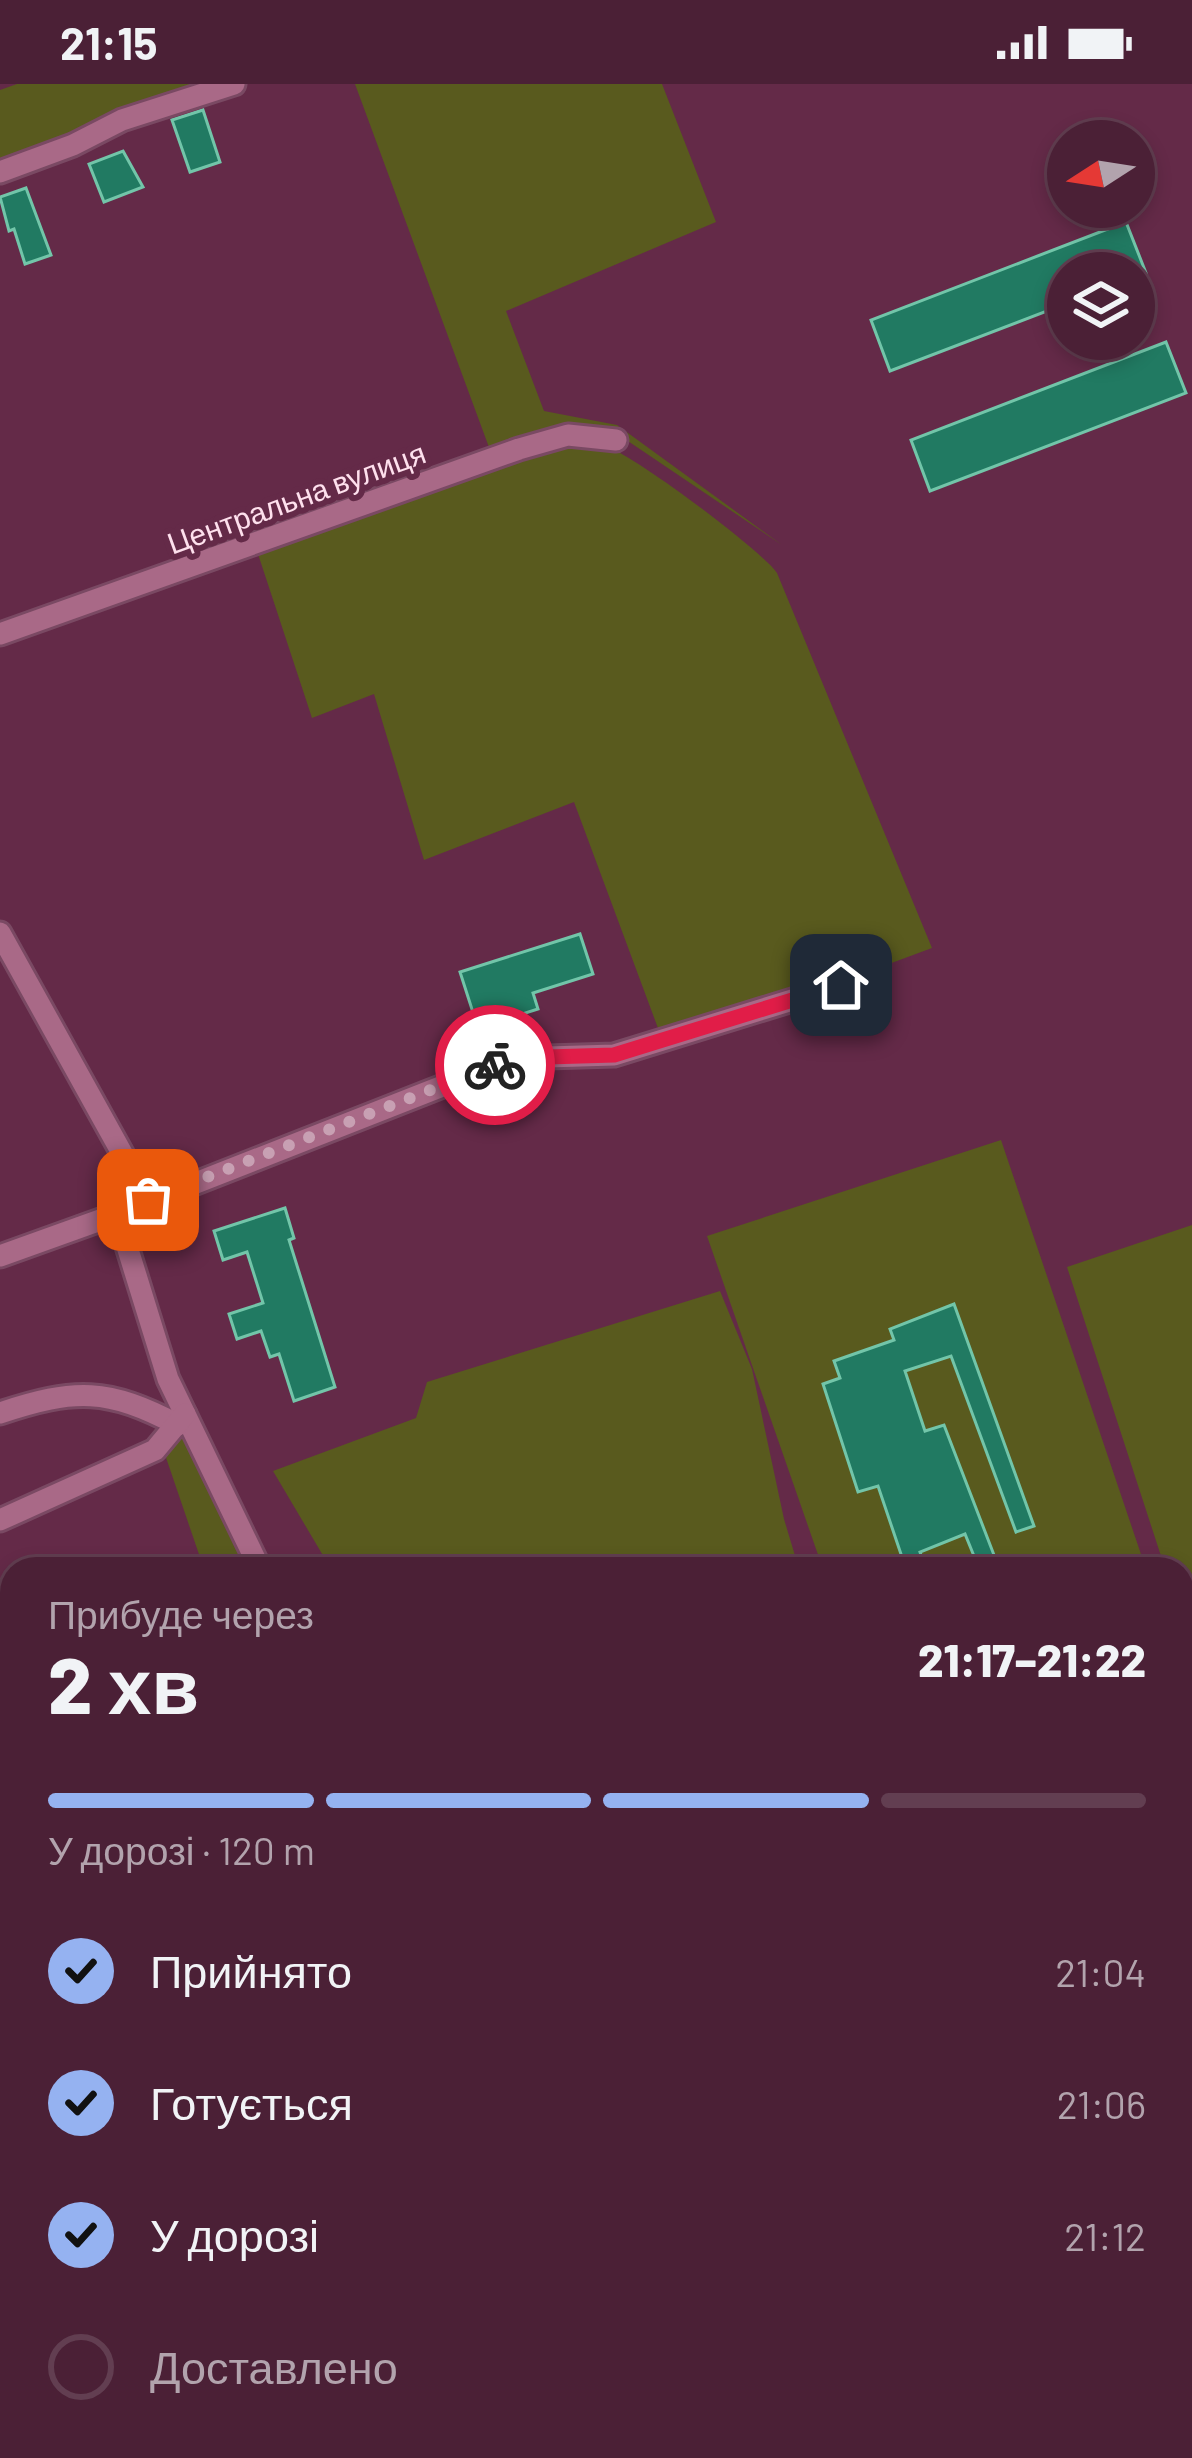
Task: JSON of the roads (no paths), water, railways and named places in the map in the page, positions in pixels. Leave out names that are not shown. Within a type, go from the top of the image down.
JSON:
[{"type":"street","points":[[0,172],[73,145],[122,120],[234,84]]},
{"type":"street","name":"Центральна вулиця","points":[[0,634],[519,449],[568,435],[616,440]]},
{"type":"street","points":[[0,932],[148,1200]]},
{"type":"street","points":[[0,1256],[514,1058],[614,1055],[841,985]]},
{"type":"street","points":[[117,1214],[182,1420],[254,1557]]},
{"type":"street","points":[[0,1413],[58,1395],[83,1394],[109,1397],[182,1420]]},
{"type":"street","points":[[0,1520],[154,1450],[182,1420]]},
{"type":"street","points":[[154,1450],[207,1462]]}]
